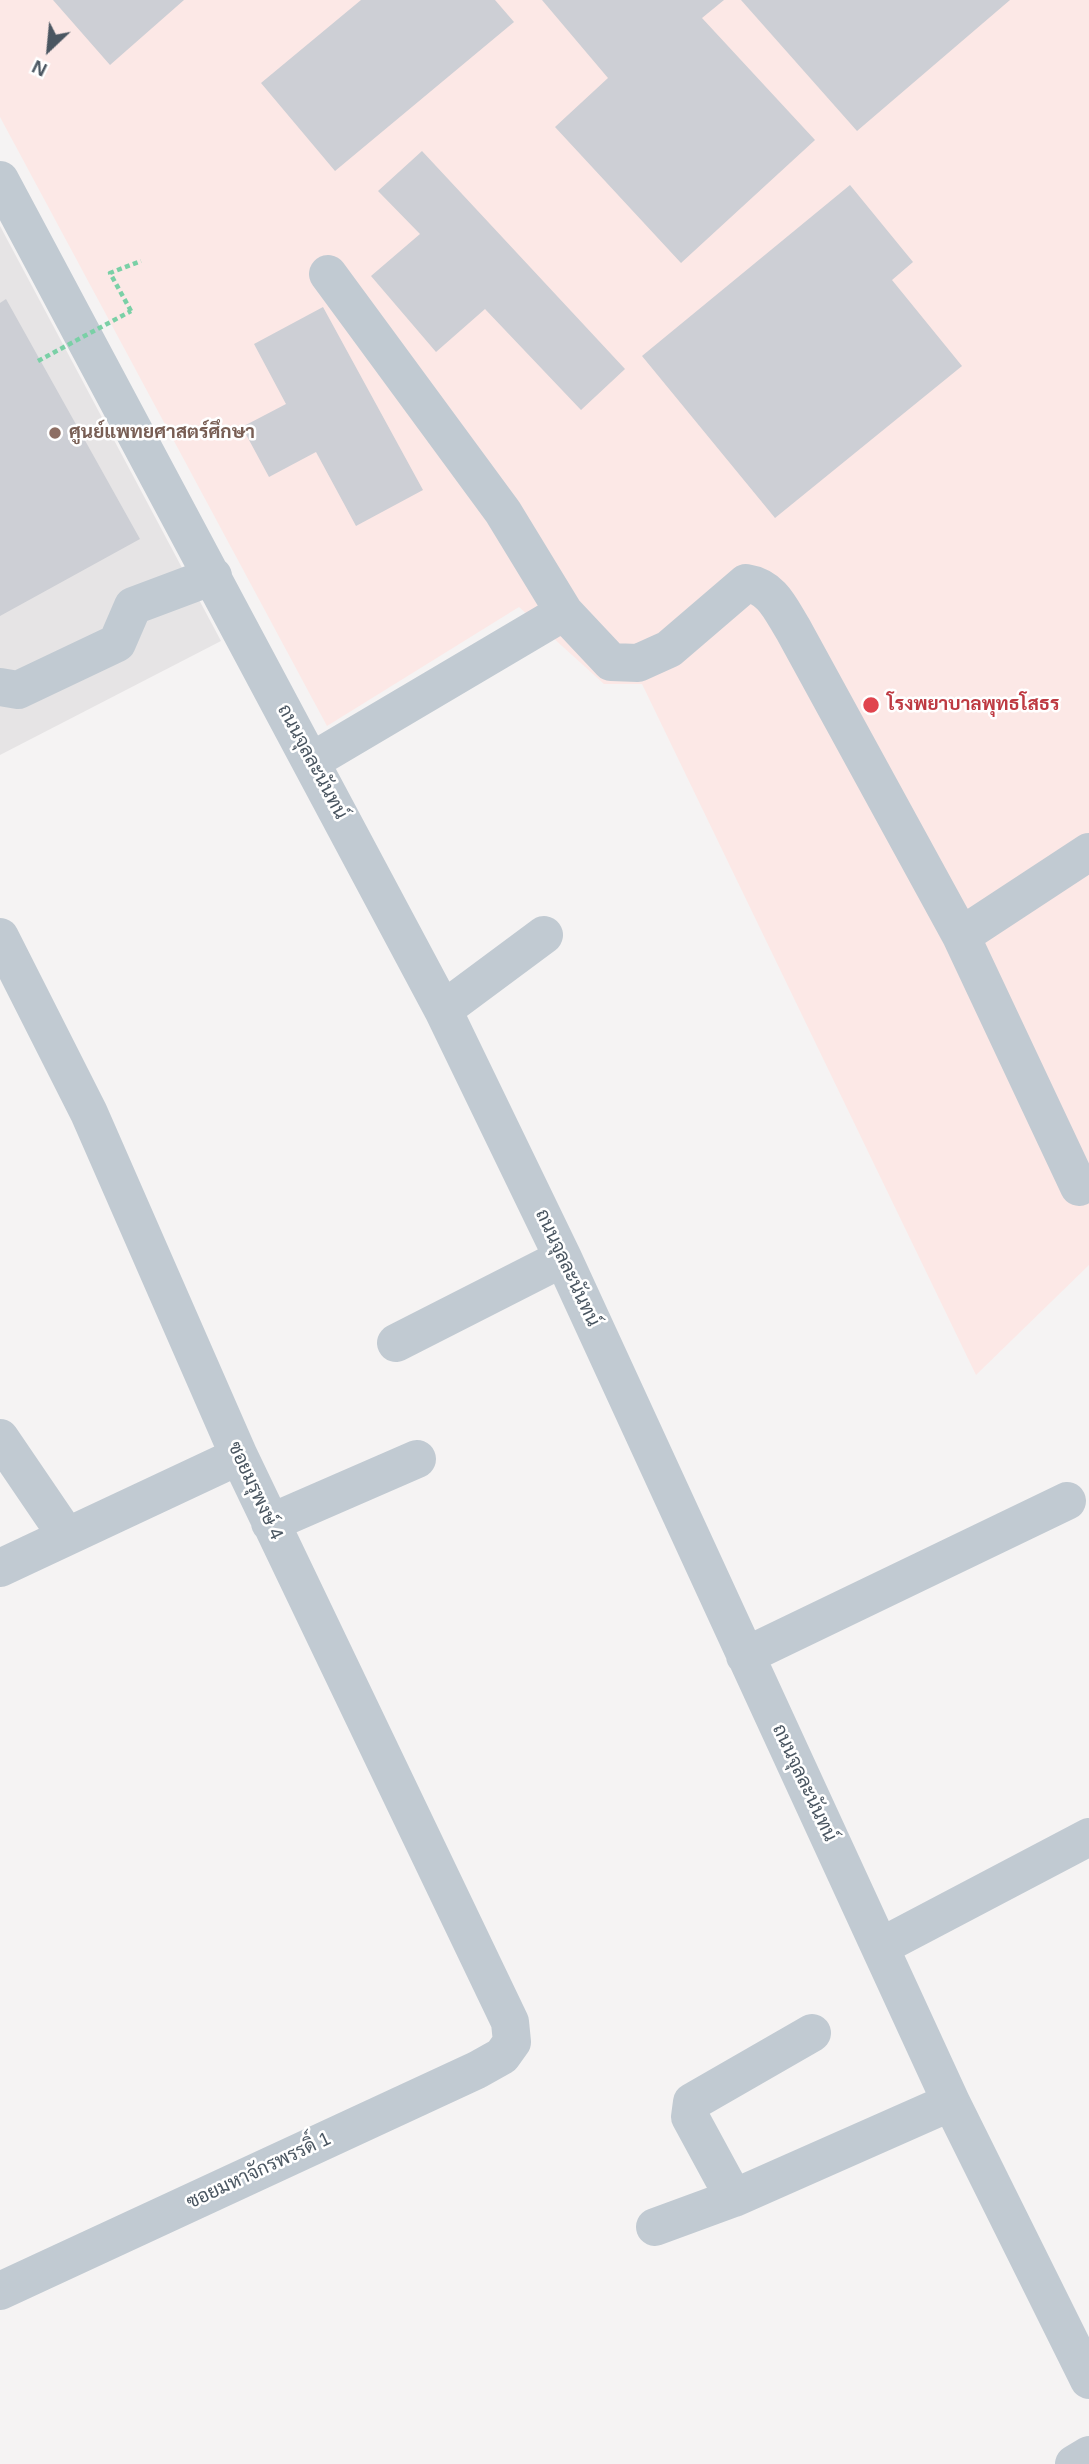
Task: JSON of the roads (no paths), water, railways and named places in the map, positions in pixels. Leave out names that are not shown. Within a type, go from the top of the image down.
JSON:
[{"type":"street","name":"ถนนจุลละนันทน์","points":[[0,180],[443,1010],[563,1258],[951,2102],[1089,2379]]},
{"type":"street","points":[[328,274],[503,512],[564,612],[611,662],[638,663],[669,649],[746,583],[761,585],[771,594],[961,936],[1079,1187]]},
{"type":"street","points":[[0,687],[18,690],[117,643],[133,606],[213,576]]},
{"type":"street","points":[[312,761],[564,612]]},
{"type":"street","points":[[961,936],[1089,852]]},
{"type":"street","points":[[443,1010],[544,935]]},
{"type":"street","name":"ซอยมรุพงษ์ 4","points":[[0,937],[89,1113],[239,1456],[510,2022],[512,2042]]},
{"type":"street","points":[[396,1343],[563,1258]]},
{"type":"street","points":[[0,1438],[66,1535]]},
{"type":"street","points":[[0,1567],[239,1456]]},
{"type":"street","points":[[270,1522],[417,1458]]},
{"type":"street","points":[[745,1656],[1067,1501]]},
{"type":"street","points":[[880,1947],[1089,1837]]},
{"type":"street","points":[[734,2198],[691,2117],[692,2102],[812,2033]]},
{"type":"street","name":"ซอยมหาจักรพรรดิ์ 1","points":[[0,2291],[477,2070],[502,2056],[512,2042]]},
{"type":"street","points":[[655,2227],[734,2198],[951,2102]]},
{"type":"street","points":[[1074,2464],[1089,2455]]},
{"type":"place","name":"ศูนย์แพทยศาสตร์ศึกษา","points":[[55,433]]},
{"type":"place","name":"โรงพยาบาลพุทธโสธร","points":[[871,705]]}]
